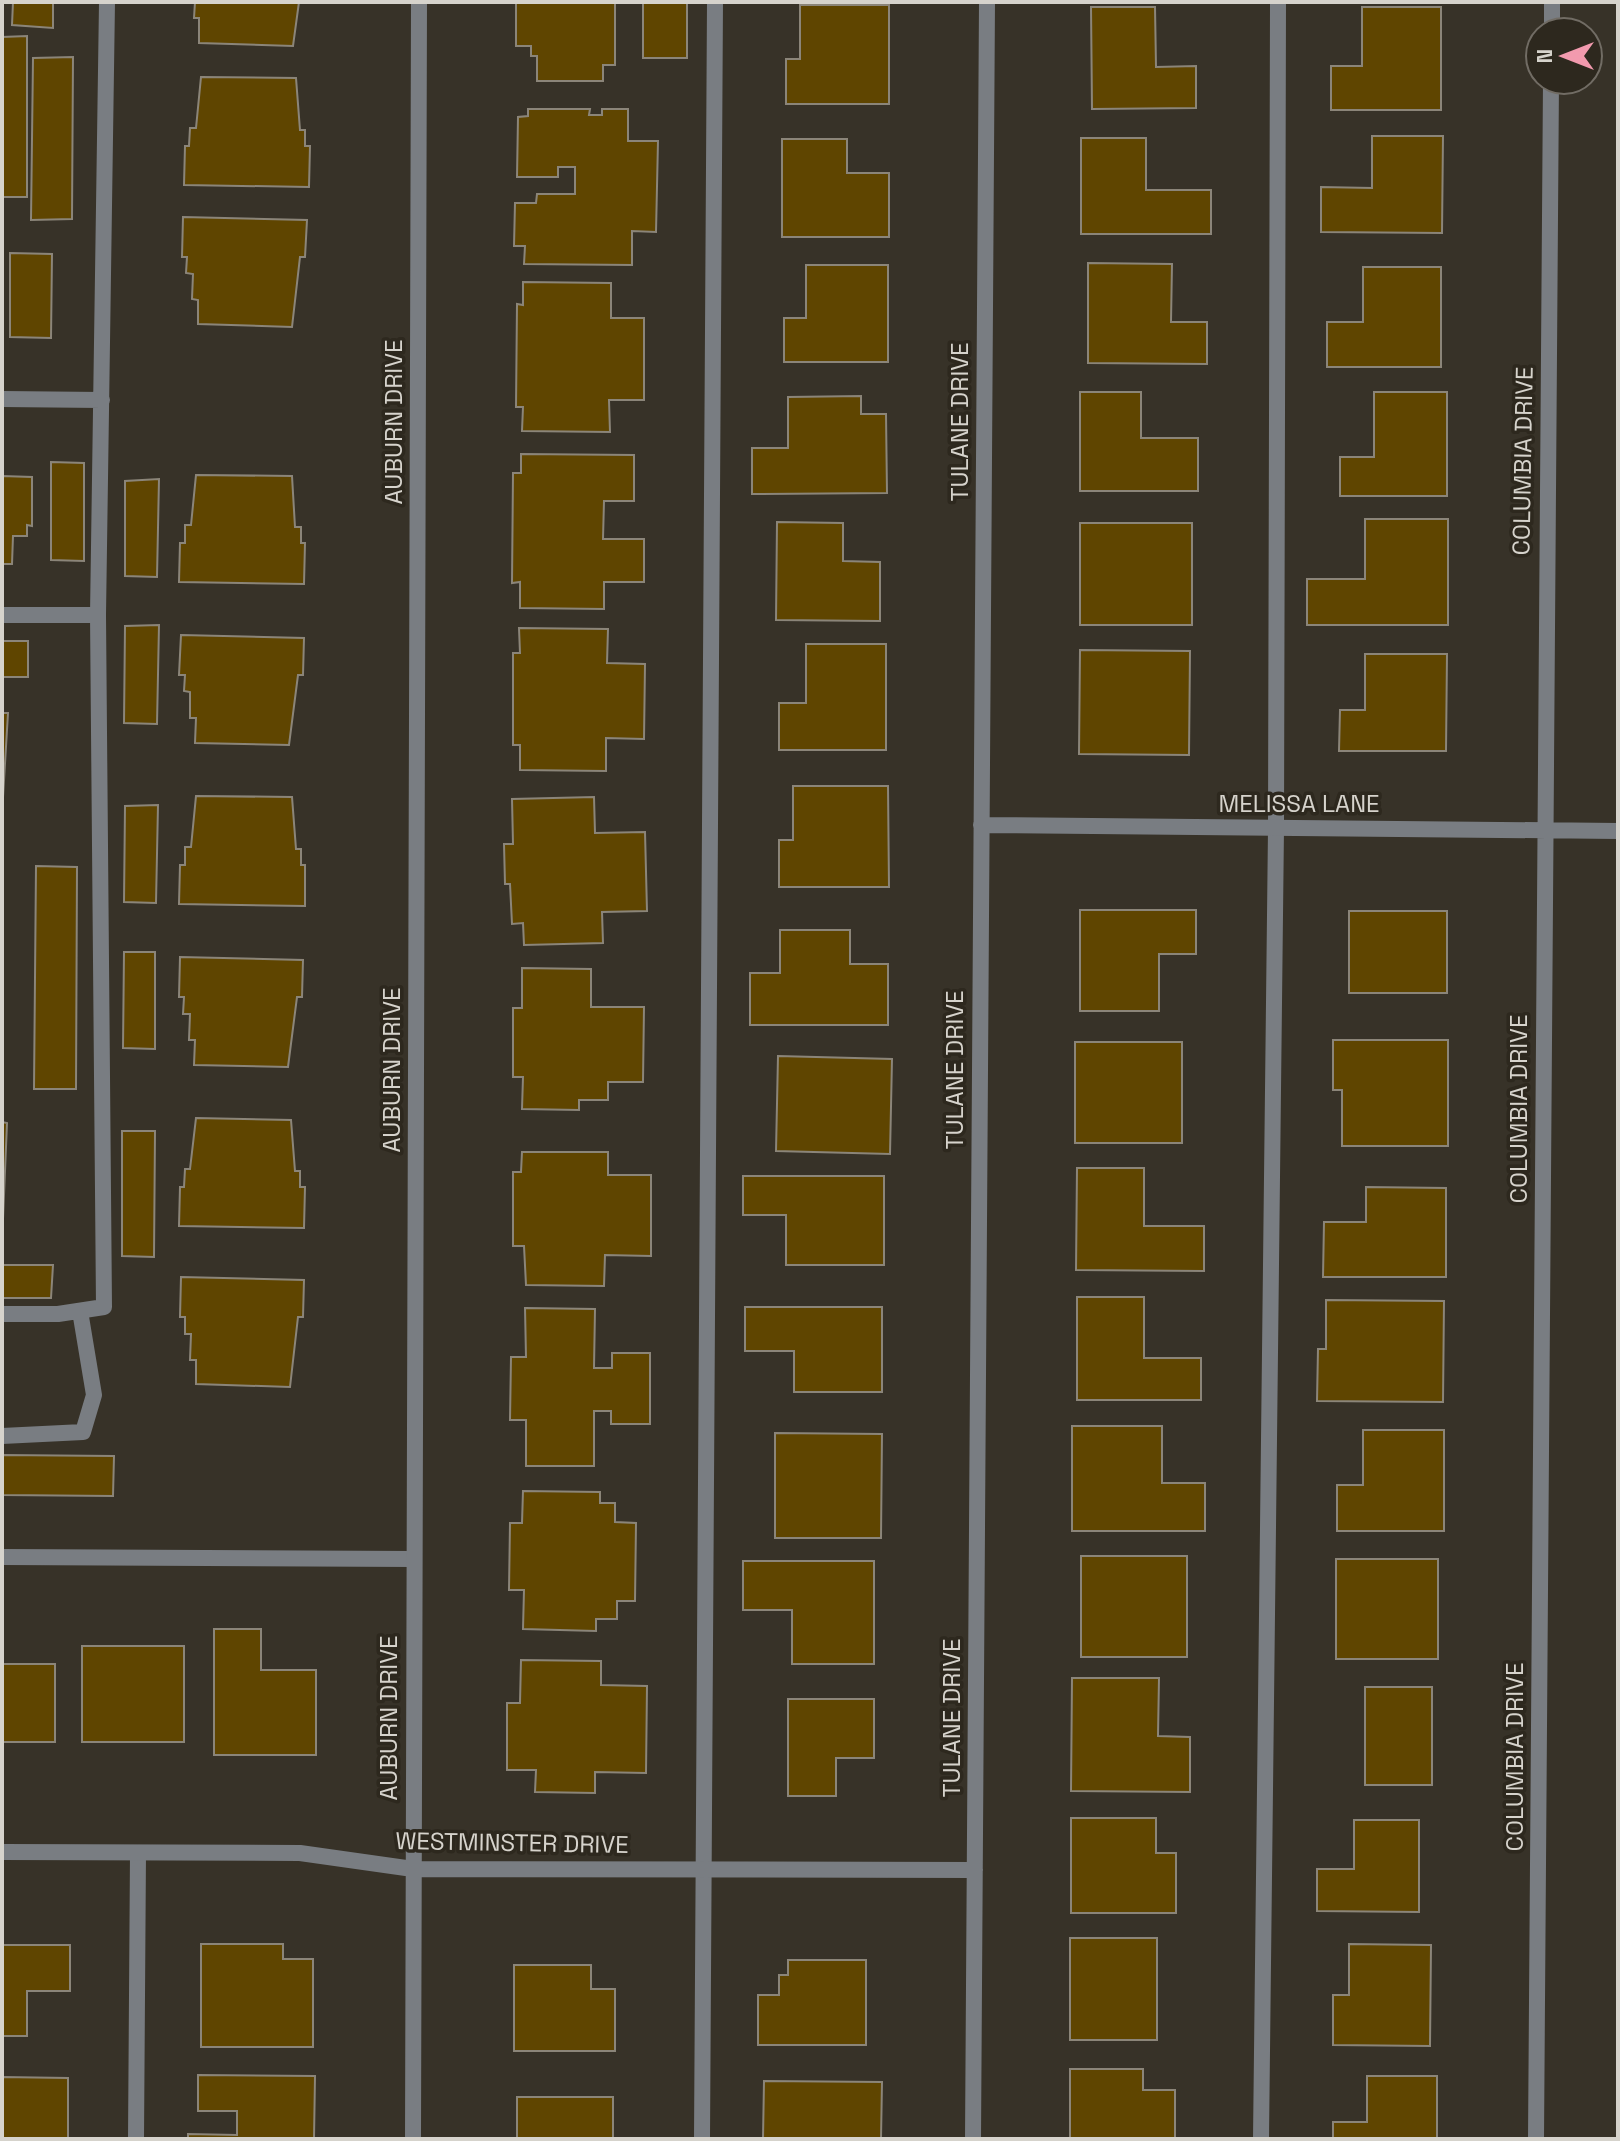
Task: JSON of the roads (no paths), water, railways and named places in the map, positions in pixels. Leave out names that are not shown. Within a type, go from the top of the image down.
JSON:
[{"type":"street","points":[[2,1314],[104,1307],[98,615],[107,2]]},
{"type":"street","name":"AUBURN DRIVE","points":[[413,2139],[419,2]]},
{"type":"street","points":[[702,2139],[715,2]]},
{"type":"street","name":"TULANE DRIVE","points":[[973,2139],[987,2]]},
{"type":"street","points":[[1261,2139],[1276,828],[1278,2]]},
{"type":"street","name":"COLUMBIA DRIVE","points":[[1536,2139],[1543,830],[1551,96]]},
{"type":"street","points":[[2,399],[102,400]]},
{"type":"street","points":[[2,615],[98,615]]},
{"type":"street","name":"MELISSA LANE","points":[[981,825],[1618,831]]},
{"type":"street","points":[[2,1436],[83,1432],[94,1395],[80,1311]]},
{"type":"street","points":[[2,1557],[414,1559]]},
{"type":"street","name":"WESTMINSTER DRIVE","points":[[2,1852],[300,1853],[413,1869],[975,1870]]},
{"type":"street","points":[[136,2139],[138,1853]]}]
